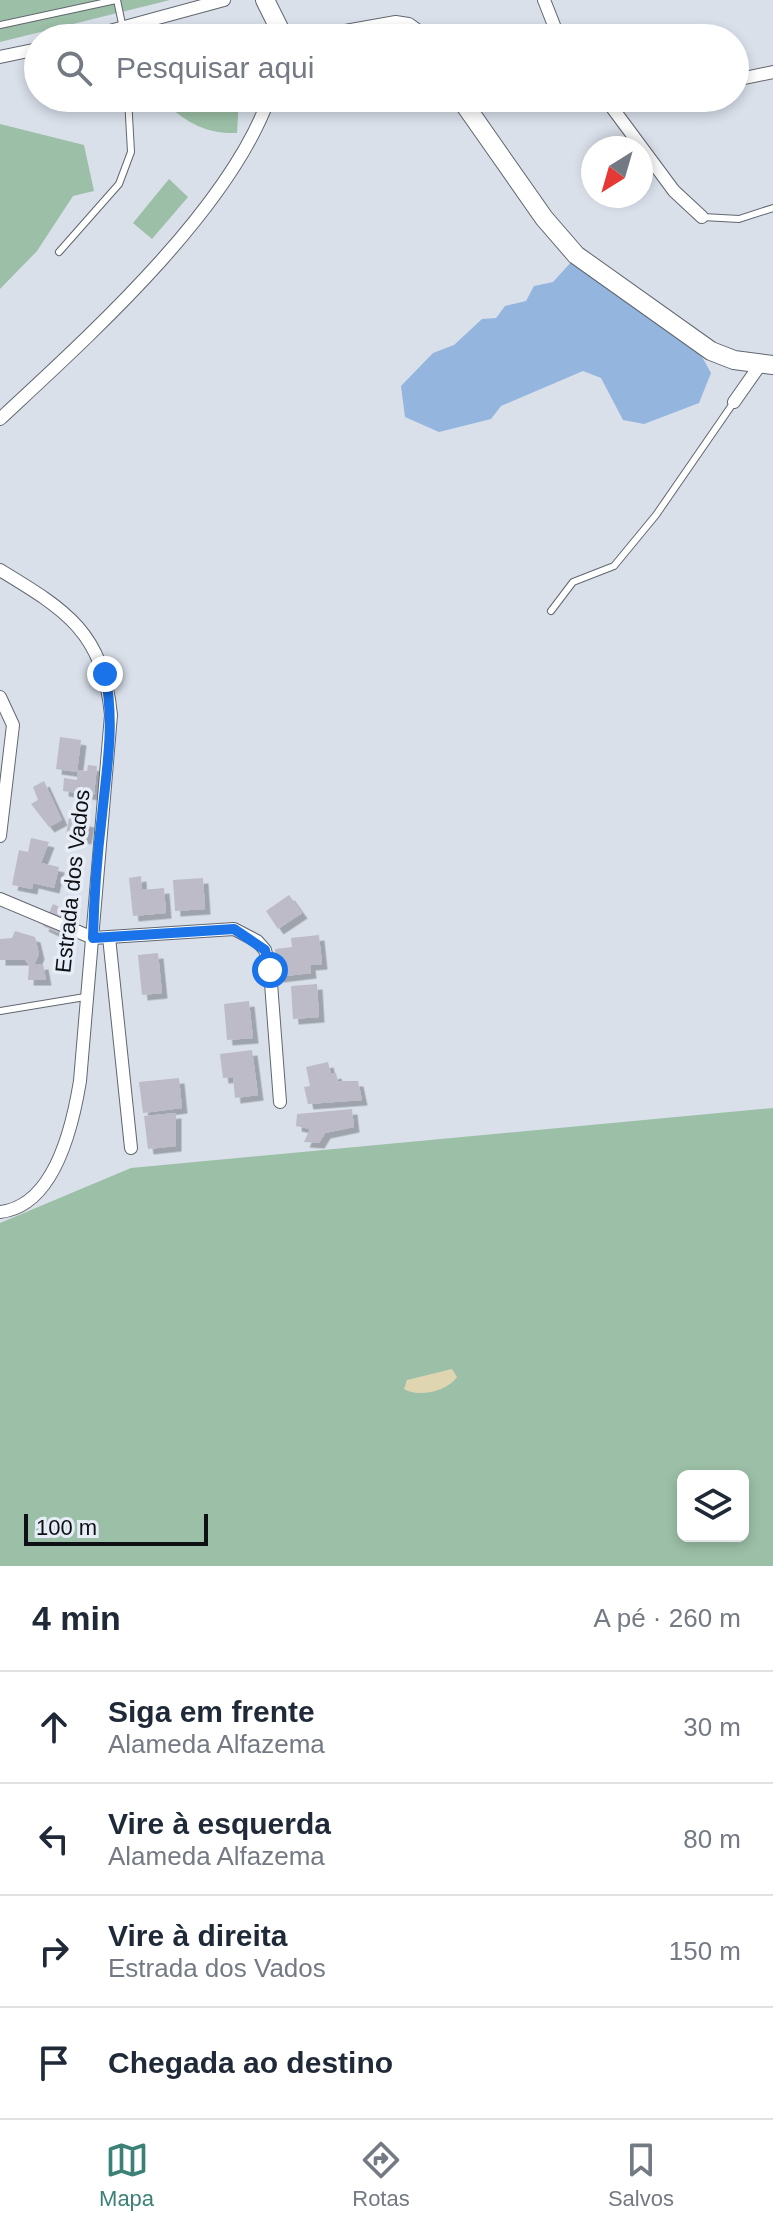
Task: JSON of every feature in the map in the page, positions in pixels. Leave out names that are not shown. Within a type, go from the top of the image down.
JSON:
[{"type":"street","points":[[152,24],[224,0]]},
{"type":"street","points":[[265,0],[277,24]]},
{"type":"street","points":[[544,0],[553,24]]},
{"type":"street","points":[[0,57],[24,52]]},
{"type":"street","points":[[749,77],[773,72]]},
{"type":"street","points":[[0,419],[122,301],[181,234],[228,175],[262,112]]},
{"type":"street","points":[[470,112],[544,218],[576,255],[693,340],[734,360],[767,365]]},
{"type":"street","points":[[615,112],[674,191],[702,217]]},
{"type":"street","points":[[734,402],[767,365]]},
{"type":"street","name":"Estrada dos Vados","points":[[0,570],[73,618],[87,635],[105,674],[111,715],[80,1081],[68,1142],[44,1182],[22,1203],[0,1212]]},
{"type":"street","points":[[0,697],[13,725],[0,836]]},
{"type":"street","points":[[0,899],[93,938],[213,928],[234,929],[257,941],[265,950],[270,970],[280,1102]]},
{"type":"street","points":[[109,937],[131,1148]]},
{"type":"lane","points":[[0,25],[117,0],[123,24]]},
{"type":"lane","points":[[59,252],[119,184],[131,152],[129,112]]},
{"type":"lane","points":[[702,217],[739,219],[773,208]]},
{"type":"lane","points":[[551,611],[573,582],[614,566],[656,515],[734,402]]},
{"type":"lane","points":[[0,1011],[85,997]]},
{"type":"green space","points":[[0,0],[170,0],[73,24],[24,24],[24,36],[0,42]]},
{"type":"green space","points":[[238,112],[237,133],[204,128],[177,113]]},
{"type":"green space","points":[[0,124],[84,145],[94,191],[73,196],[37,251],[0,289]]},
{"type":"green space","points":[[169,179],[188,197],[152,239],[133,223]]},
{"type":"green space","points":[[773,1108],[773,1566],[0,1566],[0,1223],[131,1168]]},
{"type":"sand","points":[[452,1369],[457,1377],[440,1389],[417,1393],[404,1389],[407,1380]]},
{"type":"water","points":[[573,260],[701,355],[711,373],[699,403],[644,424],[623,420],[601,378],[583,371],[501,406],[491,419],[439,432],[405,417],[401,386],[433,353],[454,345],[482,319],[496,318],[505,306],[526,301],[534,286],[553,282]]},
{"type":"building","points":[[60,737],[81,740],[77,772],[56,769]]},
{"type":"building","points":[[88,765],[97,766],[94,795],[63,791],[64,778],[77,780],[78,770],[87,771]]},
{"type":"building","points":[[44,781],[62,820],[49,827],[31,804],[38,800],[33,787]]},
{"type":"building","points":[[69,818],[89,822],[86,839],[66,835]]},
{"type":"building","points":[[31,838],[49,842],[41,863],[59,867],[54,888],[33,883],[32,889],[12,885],[19,850],[28,852]]},
{"type":"building","points":[[141,876],[142,890],[164,888],[166,913],[133,916],[129,878]]},
{"type":"building","points":[[203,878],[205,909],[175,911],[173,880]]},
{"type":"building","points":[[289,895],[302,913],[278,929],[266,911]]},
{"type":"building","points":[[53,904],[68,911],[58,933],[43,926]]},
{"type":"building","points":[[15,931],[35,937],[39,954],[34,965],[43,964],[46,980],[28,980],[29,965],[25,960],[0,960],[0,939],[12,938]]},
{"type":"building","points":[[319,935],[322,964],[310,965],[311,973],[278,977],[275,949],[292,947],[291,938]]},
{"type":"building","points":[[158,953],[162,993],[142,995],[138,955]]},
{"type":"building","points":[[317,984],[319,1017],[293,1019],[291,986]]},
{"type":"building","points":[[249,1001],[253,1038],[227,1040],[224,1004]]},
{"type":"building","points":[[252,1050],[258,1095],[235,1098],[233,1077],[223,1078],[220,1054]]},
{"type":"building","points":[[328,1062],[331,1074],[336,1073],[338,1081],[358,1081],[362,1100],[308,1104],[304,1087],[310,1086],[306,1067]]},
{"type":"building","points":[[179,1078],[182,1108],[143,1113],[139,1082]]},
{"type":"building","points":[[352,1109],[354,1127],[325,1133],[319,1143],[304,1142],[310,1129],[296,1126],[297,1114]]},
{"type":"building","points":[[176,1113],[176,1146],[148,1149],[144,1116]]},
{"type":"route","points":[[105,674],[111,740],[95,877],[93,938],[234,929],[247,934],[265,950],[270,970]]}]
